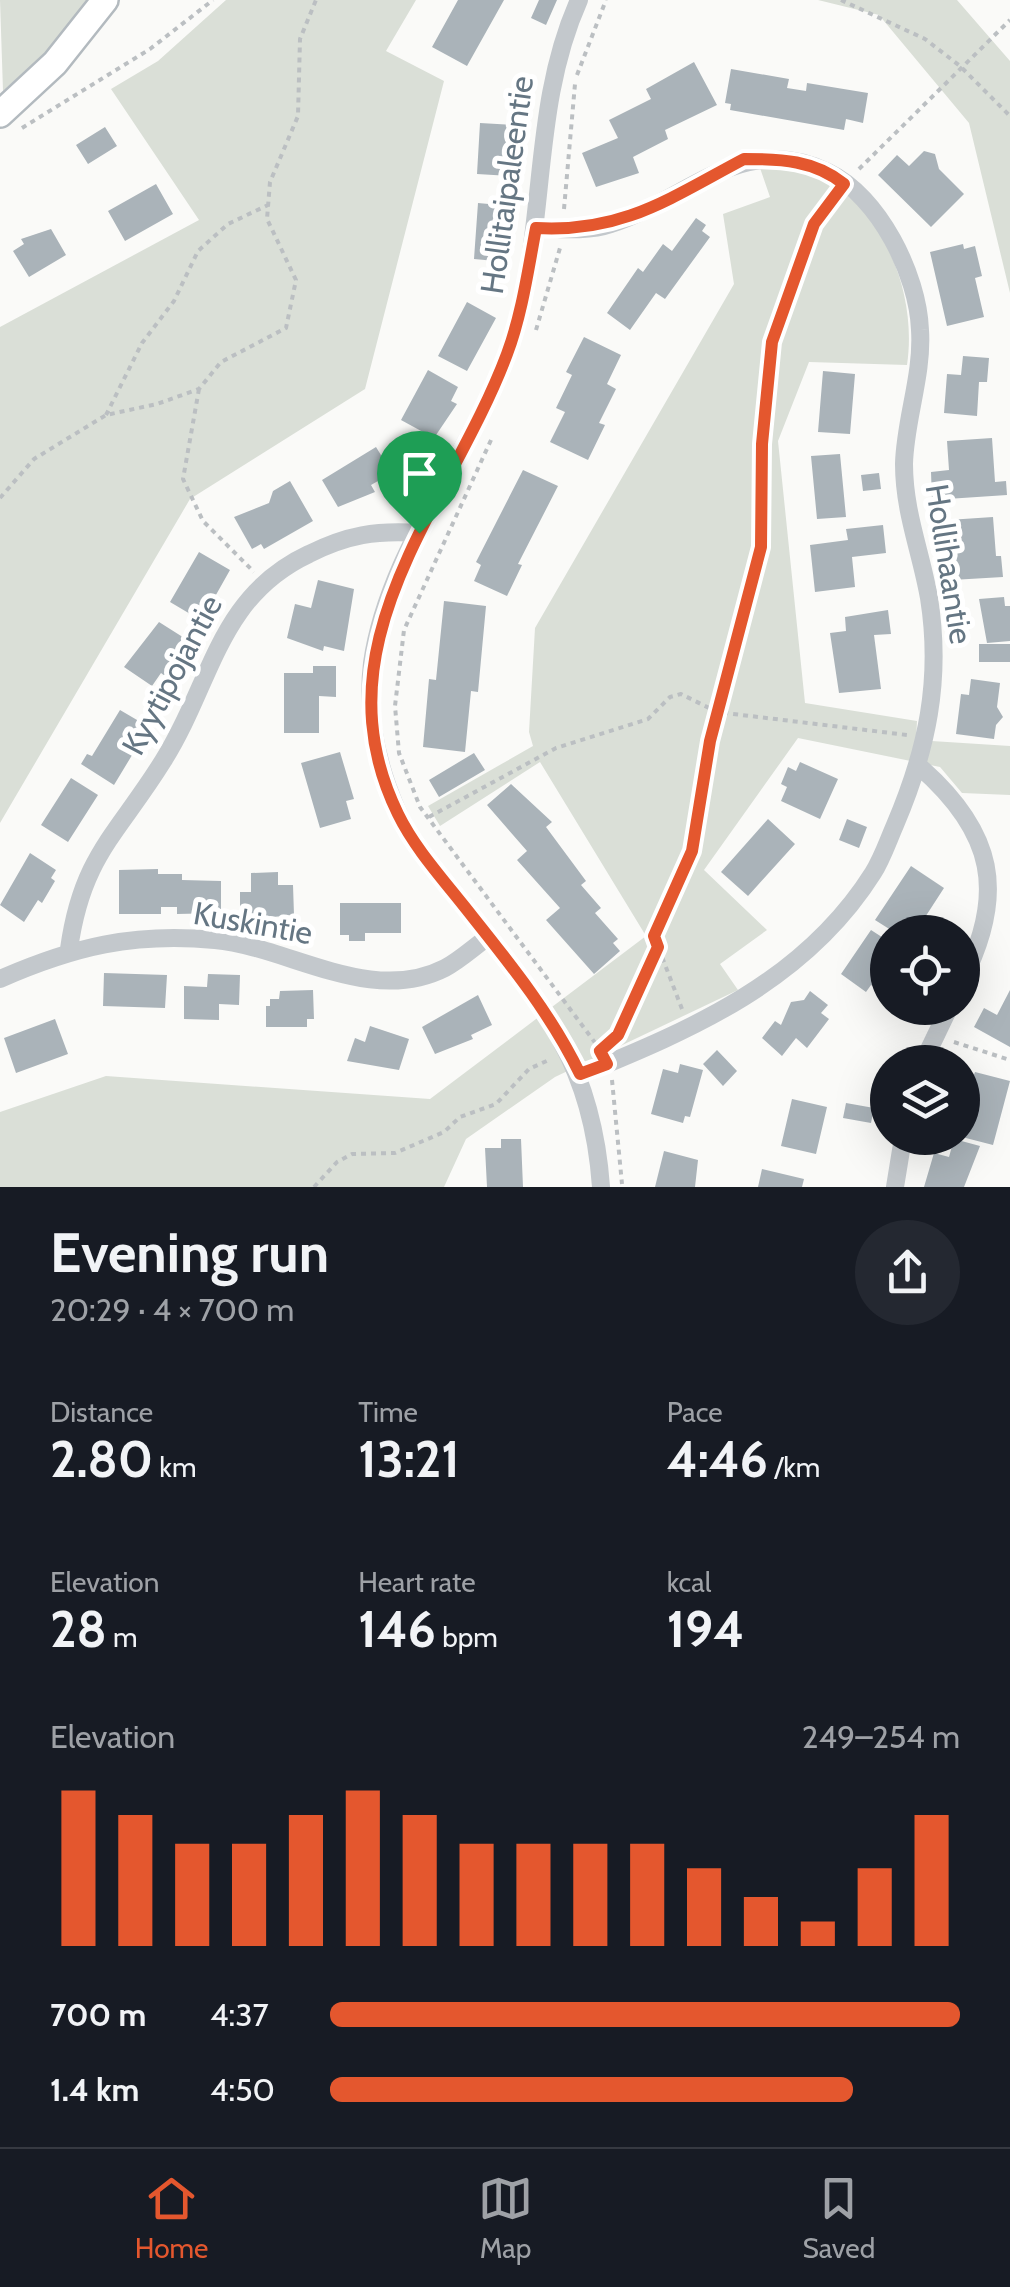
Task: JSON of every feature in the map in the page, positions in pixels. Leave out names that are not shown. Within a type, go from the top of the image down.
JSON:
[{"type":"main road","points":[[6,124],[105,0]]},
{"type":"street","name":"Hollitaipaleentie","points":[[580,0],[556,59],[543,118],[536,228],[507,354],[388,599],[372,665],[378,764],[399,816],[568,1050],[592,1114],[602,1187]]},
{"type":"street","name":"Hollihaantie","points":[[536,228],[606,226],[646,212],[744,159],[791,159],[830,173],[883,224],[915,295],[920,331],[904,462],[908,514],[928,597],[936,683],[920,767],[874,872],[823,938],[739,1003],[689,1028],[604,1057],[578,1072]]},
{"type":"street","name":"Kyytipojantie","points":[[68,950],[75,906],[93,860],[165,759],[224,634],[263,582],[285,565],[347,536],[382,531],[419,533]]},
{"type":"street","points":[[920,767],[956,803],[984,848],[989,879],[988,918],[980,937]]},
{"type":"street","name":"Kuskintie","points":[[0,979],[68,950],[149,939],[219,940],[358,978],[403,980],[443,969],[488,937]]},
{"type":"street","points":[[931,1045],[940,1025]]},
{"type":"street","points":[[896,1187],[901,1155]]},
{"type":"path","points":[[6,124],[150,50],[213,0]]},
{"type":"path","points":[[0,498],[34,458],[106,415],[157,404],[199,388],[221,362],[286,328],[296,280],[266,219],[270,182],[298,116],[300,38],[316,0]]},
{"type":"path","points":[[533,338],[548,302],[564,230],[564,176],[575,80],[606,0]]},
{"type":"path","points":[[841,0],[925,39],[960,66],[1010,116]]},
{"type":"path","points":[[689,1028],[654,936],[692,851],[717,712],[761,547],[762,444],[772,342],[814,224],[844,184],[1010,20]]},
{"type":"path","points":[[106,415],[142,343],[174,300],[198,250],[228,224],[268,205]]},
{"type":"path","points":[[199,388],[183,479],[203,521],[263,582]]},
{"type":"path","points":[[496,429],[404,630],[395,706],[400,753],[428,818],[604,1057],[619,1118],[622,1187]]},
{"type":"path","points":[[428,818],[556,748],[648,720],[670,697],[681,694],[717,712],[926,738]]},
{"type":"path","points":[[578,1072],[604,1057],[658,947]]},
{"type":"path","points":[[936,1033],[1010,1060]]},
{"type":"path","points":[[314,1187],[336,1162],[352,1154],[396,1153],[444,1132],[460,1117],[496,1104],[529,1069],[568,1050]]},
{"type":"shaded area","points":[[0,0],[88,0],[46,52],[3,91]]},
{"type":"shaded area","points":[[226,0],[416,0],[386,51],[444,81],[365,389],[190,499],[0,823],[0,327],[199,220],[111,89],[158,61]]},
{"type":"shaded area","points":[[818,0],[957,0],[1010,61],[1010,293],[969,123],[879,15]]},
{"type":"shaded area","points":[[789,167],[826,180],[848,195],[882,237],[902,287],[909,340],[907,365],[809,362],[778,441],[805,703],[917,721],[916,740],[1010,746],[1010,795],[962,793],[940,767],[798,738],[704,870],[767,930],[720,964],[738,990],[555,1077],[466,1139],[444,1187],[0,1187],[0,1112],[106,1076],[430,1099],[646,936],[540,762],[440,826],[428,806],[533,746],[529,732],[535,628],[734,284],[723,214],[770,197],[760,168]]},
{"type":"building","points":[[458,0],[504,0],[467,66],[432,47]]},
{"type":"building","points":[[539,0],[557,0],[546,25],[531,18]]},
{"type":"building","points":[[694,62],[717,105],[665,130],[668,139],[633,157],[639,173],[596,187],[582,153],[618,138],[609,120],[651,99],[646,89]]},
{"type":"building","points":[[731,69],[789,79],[787,88],[806,91],[807,83],[868,93],[863,123],[846,119],[844,130],[730,110],[731,104],[725,103]]},
{"type":"building","points":[[480,123],[513,125],[510,176],[477,174]]},
{"type":"building","points":[[105,127],[117,146],[88,164],[76,145]]},
{"type":"building","points":[[924,151],[935,154],[939,169],[964,194],[931,227],[878,175],[897,155],[909,166]]},
{"type":"building","points":[[156,184],[173,214],[125,241],[108,211]]},
{"type":"building","points":[[478,203],[511,206],[506,262],[474,259]]},
{"type":"building","points":[[696,218],[706,225],[702,231],[710,237],[665,299],[656,293],[630,330],[607,313],[638,268],[643,272],[663,244],[672,251]]},
{"type":"building","points":[[51,229],[66,255],[29,277],[13,251],[24,244],[21,239]]},
{"type":"building","points":[[963,244],[964,249],[975,246],[982,276],[975,278],[984,317],[947,326],[930,252]]},
{"type":"building","points":[[467,302],[496,318],[467,371],[438,356]]},
{"type":"building","points":[[584,337],[621,355],[607,384],[616,389],[599,423],[605,425],[588,460],[550,442],[565,412],[556,408],[572,375],[566,372]]},
{"type":"building","points":[[963,356],[989,358],[987,382],[979,382],[977,416],[944,413],[947,374],[961,375]]},
{"type":"building","points":[[428,370],[458,387],[451,401],[457,404],[434,438],[401,420]]},
{"type":"building","points":[[823,371],[855,374],[850,434],[818,432]]},
{"type":"building","points":[[992,438],[995,482],[1006,481],[1007,495],[932,500],[931,472],[949,470],[947,441]]},
{"type":"building","points":[[376,447],[392,473],[371,485],[375,492],[338,507],[322,480]]},
{"type":"building","points":[[840,454],[846,517],[817,519],[811,456]]},
{"type":"building","points":[[523,470],[558,486],[518,564],[522,565],[507,596],[474,581],[481,565],[476,562]]},
{"type":"building","points":[[879,473],[881,489],[863,491],[861,475]]},
{"type":"building","points":[[290,481],[313,521],[264,549],[261,544],[252,549],[234,517],[269,503],[273,491]]},
{"type":"building","points":[[993,517],[996,556],[1001,556],[1003,577],[952,580],[948,520]]},
{"type":"building","points":[[883,525],[886,553],[852,557],[855,587],[815,592],[810,545],[848,540],[846,529]]},
{"type":"building","points":[[199,552],[230,570],[208,609],[203,607],[197,618],[170,602]]},
{"type":"building","points":[[318,580],[354,589],[344,651],[324,646],[323,651],[287,638],[295,604],[311,608]]},
{"type":"building","points":[[1004,597],[1005,606],[1010,606],[1010,641],[987,643],[979,599]]},
{"type":"building","points":[[444,601],[486,606],[478,692],[471,691],[465,752],[423,747],[429,679],[436,680]]},
{"type":"building","points":[[888,610],[891,634],[874,635],[881,689],[839,693],[830,633],[846,631],[845,617]]},
{"type":"building","points":[[159,622],[189,641],[165,676],[161,673],[152,686],[124,667]]},
{"type":"building","points":[[979,644],[1010,644],[1010,662],[979,662]]},
{"type":"building","points":[[313,666],[336,666],[336,697],[319,696],[319,733],[284,733],[284,673],[313,673]]},
{"type":"building","points":[[971,679],[1000,683],[997,707],[1003,717],[996,725],[994,739],[956,734],[961,694],[969,695]]},
{"type":"building","points":[[120,710],[149,727],[114,785],[81,764],[87,754],[92,756]]},
{"type":"building","points":[[340,752],[354,799],[346,801],[351,819],[320,828],[301,763]]},
{"type":"building","points":[[474,753],[485,770],[439,797],[429,780]]},
{"type":"building","points":[[800,762],[838,779],[820,819],[781,801],[787,787],[781,784],[788,767],[796,771]]},
{"type":"building","points":[[71,778],[98,795],[68,842],[41,825]]},
{"type":"building","points":[[511,784],[552,822],[546,827],[586,881],[581,885],[601,908],[595,913],[618,939],[613,943],[620,951],[594,974],[546,920],[560,908],[517,860],[527,851],[487,805]]},
{"type":"building","points":[[768,819],[795,844],[748,896],[721,872]]},
{"type":"building","points":[[847,819],[867,827],[859,848],[839,840]]},
{"type":"building","points":[[30,853],[56,870],[51,878],[55,881],[42,903],[38,900],[24,922],[0,905]]},
{"type":"building","points":[[911,866],[944,888],[926,915],[878,915]]},
{"type":"building","points":[[158,869],[158,874],[182,874],[182,880],[221,881],[221,913],[177,914],[177,907],[161,907],[161,914],[119,914],[119,870]]},
{"type":"building","points":[[278,872],[278,885],[293,885],[294,915],[240,920],[240,892],[251,892],[251,873]]},
{"type":"building","points":[[340,903],[401,903],[401,933],[365,933],[365,941],[349,941],[349,935],[340,935]]},
{"type":"building","points":[[870,931],[870,986],[866,992],[841,974]]},
{"type":"building","points":[[104,973],[167,975],[165,1008],[103,1006]]},
{"type":"building","points":[[208,974],[240,975],[239,1005],[219,1004],[219,1020],[184,1019],[184,986],[207,987]]},
{"type":"building","points":[[313,990],[314,1019],[307,1019],[307,1027],[266,1027],[266,1006],[270,1006],[270,999],[279,999],[280,991]]},
{"type":"building","points":[[1010,990],[1010,1047],[974,1027],[980,1025],[984,1008],[997,1015]]},
{"type":"building","points":[[810,991],[828,1005],[821,1013],[829,1019],[807,1048],[796,1038],[782,1056],[762,1038],[775,1021],[781,1025],[791,1002],[804,1000]]},
{"type":"building","points":[[478,995],[492,1025],[471,1035],[473,1039],[435,1054],[422,1027]]},
{"type":"building","points":[[55,1019],[68,1054],[16,1073],[4,1038]]},
{"type":"building","points":[[370,1026],[409,1039],[399,1070],[347,1061],[355,1038],[365,1042]]},
{"type":"building","points":[[717,1050],[737,1071],[723,1086],[703,1064]]},
{"type":"building","points":[[680,1064],[703,1070],[690,1117],[685,1116],[683,1123],[651,1114],[663,1069],[678,1073]]},
{"type":"building","points":[[980,1073],[1010,1081],[993,1145],[980,1142]]},
{"type":"building","points":[[792,1099],[827,1107],[816,1154],[781,1146]]},
{"type":"building","points":[[846,1103],[870,1107],[870,1123],[843,1118]]},
{"type":"building","points":[[501,1139],[521,1139],[523,1187],[487,1187],[485,1148],[501,1148]]},
{"type":"building","points":[[664,1151],[698,1160],[695,1187],[655,1187]]},
{"type":"building","points":[[933,1155],[976,1155],[964,1187],[924,1187]]},
{"type":"building","points":[[762,1169],[804,1179],[802,1187],[758,1187]]},
{"type":"route","points":[[744,159],[791,159],[830,173],[844,184],[814,224],[772,342],[762,444],[761,547],[710,741],[692,851],[654,936],[658,947],[618,1035],[600,1051],[607,1064],[580,1074],[563,1038],[532,992],[434,869],[399,816],[378,764],[372,665],[388,599],[419,533],[507,354],[536,228],[606,226],[646,212],[744,159]]}]
